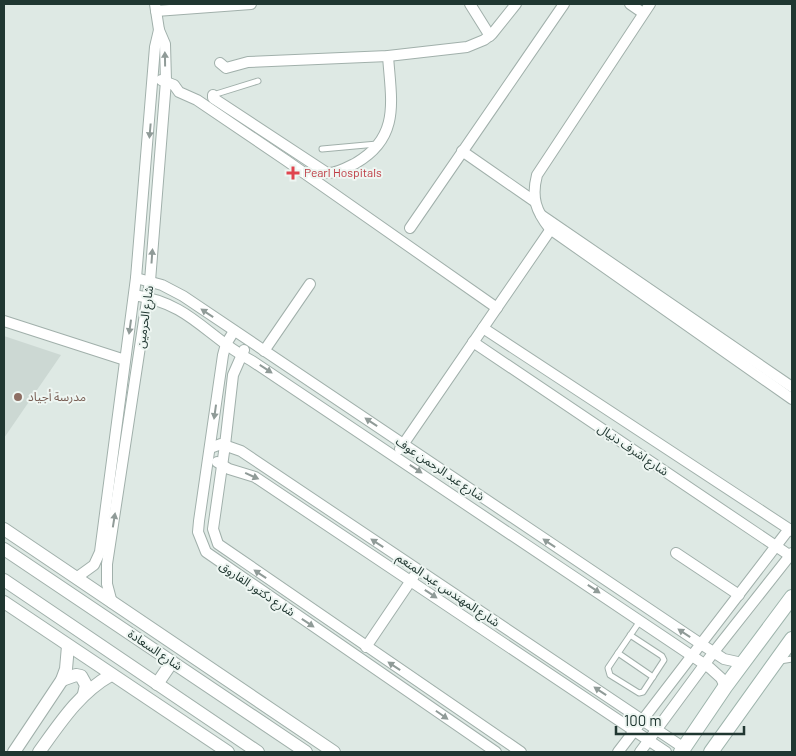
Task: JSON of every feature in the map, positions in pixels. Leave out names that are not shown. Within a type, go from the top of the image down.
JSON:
[{"type":"main road","points":[[682,750],[725,687],[792,597]]},
{"type":"main road","points":[[711,752],[792,639]]},
{"type":"street","points":[[155,7],[251,4]]},
{"type":"street","points":[[470,4],[490,36]]},
{"type":"street","points":[[220,63],[226,68],[248,62],[388,56],[466,47],[490,36],[516,4]]},
{"type":"street","points":[[410,228],[564,4]]},
{"type":"street","points":[[630,4],[644,13]]},
{"type":"street","points":[[650,4],[543,163],[533,188],[534,201],[538,213],[552,226],[792,399]]},
{"type":"street","name":"شارع الحرمين","points":[[112,603],[107,584],[107,564],[150,282],[165,95],[165,44],[159,30],[155,7]]},
{"type":"street","name":"شارع الحرمين","points":[[76,578],[89,571],[100,552],[136,278],[153,94],[155,47],[159,30]]},
{"type":"street","points":[[213,95],[213,98],[280,142],[332,173],[362,160],[380,143],[386,133],[392,110],[388,56]]},
{"type":"street","points":[[154,80],[166,81],[174,85],[179,92],[197,100],[496,308]]},
{"type":"street","points":[[153,94],[165,95],[179,92]]},
{"type":"street","points":[[273,152],[280,142]]},
{"type":"street","points":[[287,161],[294,151]]},
{"type":"street","points":[[462,151],[534,201]]},
{"type":"street","points":[[396,455],[552,226]]},
{"type":"street","points":[[552,226],[792,387]]},
{"type":"street","name":"شارع عبد الرحمن عوف","points":[[136,278],[183,296],[713,653],[733,663],[742,664]]},
{"type":"street","points":[[264,351],[310,284]]},
{"type":"street","name":"شارع عبد الرحمن عوف","points":[[134,295],[148,297],[177,307],[241,355],[258,364],[396,455],[705,665],[722,678],[725,687]]},
{"type":"street","points":[[4,321],[125,360]]},
{"type":"street","name":"شارع اشرف دنيال","points":[[483,328],[791,530]]},
{"type":"street","name":"شارع دكتور الفاروق","points":[[234,331],[226,344],[198,532],[206,552],[213,559],[496,752]]},
{"type":"street","name":"شارع دكتور الفاروق","points":[[248,341],[233,375],[213,529],[218,544],[521,752]]},
{"type":"street","name":"شارع اشرف دنيال","points":[[473,342],[792,556]]},
{"type":"street","points":[[209,452],[217,444],[225,445]]},
{"type":"street","name":"شارع المهندس عبد المنعم","points":[[225,445],[241,451],[657,730],[682,750]]},
{"type":"street","name":"شارع المهندس عبد المنعم","points":[[209,452],[222,465],[256,477],[666,752]]},
{"type":"street","points":[[4,529],[334,752]]},
{"type":"street","points":[[618,752],[776,546],[791,530]]},
{"type":"street","name":"شارع السعادة","points":[[4,549],[306,752]]},
{"type":"street","points":[[213,559],[223,549]]},
{"type":"street","points":[[676,553],[738,595]]},
{"type":"street","points":[[640,752],[713,653],[792,556]]},
{"type":"street","points":[[366,647],[418,570]]},
{"type":"street","points":[[4,580],[258,752]]},
{"type":"street","points":[[4,602],[228,752]]},
{"type":"street","points":[[14,752],[62,680],[66,669],[68,646]]},
{"type":"street","points":[[157,684],[172,662]]},
{"type":"street","points":[[62,680],[76,675],[81,676],[86,685],[84,694]]},
{"type":"street","points":[[39,752],[84,694],[111,675]]},
{"type":"street","points":[[239,688],[253,717]]},
{"type":"lane","points":[[213,95],[258,81]]},
{"type":"lane","points":[[322,149],[380,143]]},
{"type":"lane","points":[[630,635],[662,656],[662,663],[639,694],[610,675],[608,668],[630,635],[640,621]]},
{"type":"lane","points":[[618,654],[653,677]]},
{"type":"lane","points":[[777,661],[792,659]]},
{"type":"shaded area","name":"مدرسة أجياد","points":[[4,336],[61,355],[4,438]]},
{"type":"place","name":"Pearl Hospitals","points":[[293,173]]},
{"type":"place","name":"مدرسة أجياد","points":[[18,397]]}]
